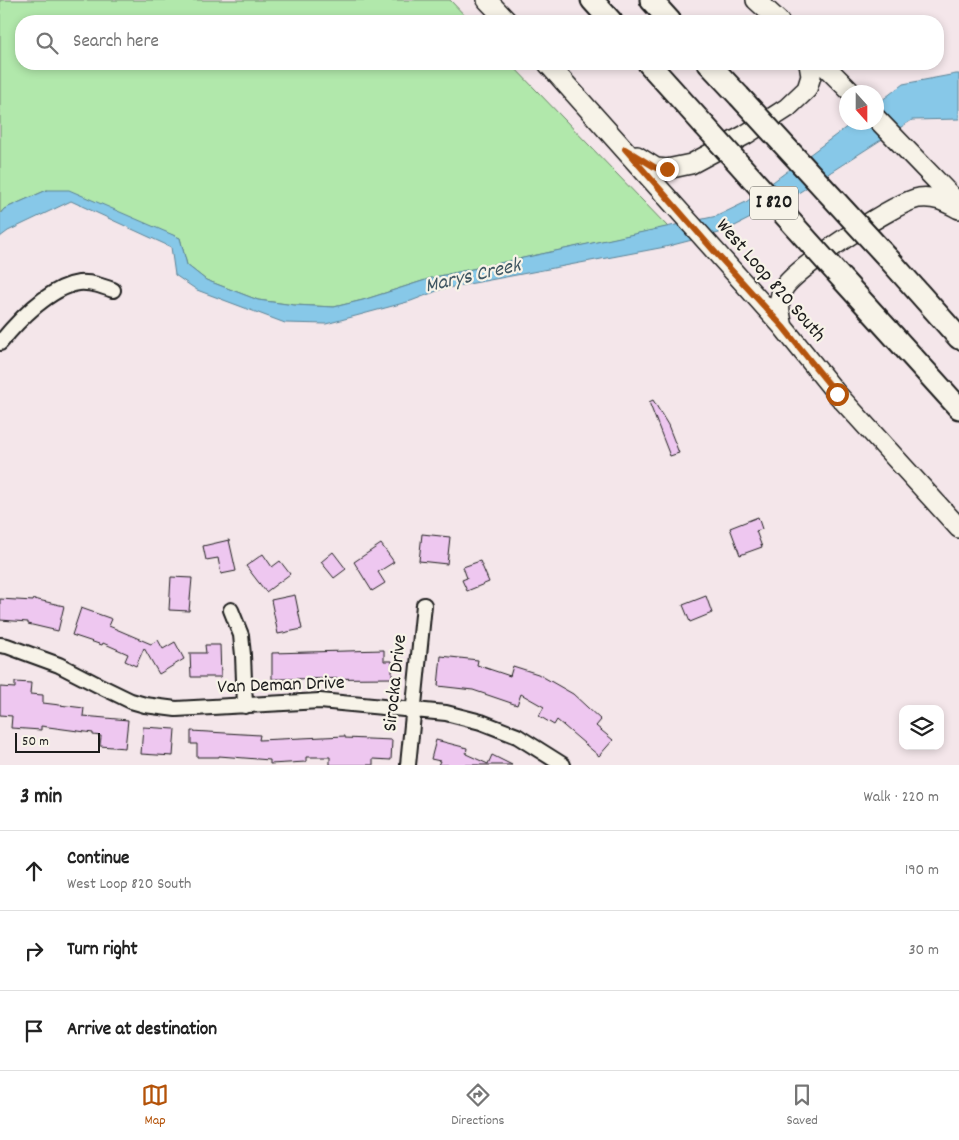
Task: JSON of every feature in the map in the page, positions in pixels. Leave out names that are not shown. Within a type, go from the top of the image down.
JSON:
[{"type":"highway","points":[[592,0],[606,15]]},
{"type":"highway","points":[[651,0],[665,15]]},
{"type":"highway","name":"I 820","points":[[655,70],[959,408]]},
{"type":"highway","name":"I 820","points":[[715,70],[959,338]]},
{"type":"main road","points":[[487,0],[502,15]]},
{"type":"main road","points":[[756,0],[772,15]]},
{"type":"main road","name":"West Loop 820 South","points":[[553,70],[783,327],[837,394],[959,528]]},
{"type":"main road","points":[[625,149],[656,168],[667,169],[690,164],[744,135],[787,108],[807,89],[811,76],[810,70]]},
{"type":"main road","points":[[829,70],[844,85]]},
{"type":"main road","points":[[884,126],[959,204]]},
{"type":"main road","points":[[783,327],[779,305],[785,287],[844,238],[905,203],[918,198],[943,200],[959,210]]},
{"type":"street","points":[[0,343],[30,312],[59,289],[80,283],[100,284],[113,290]]},
{"type":"street","name":"Sirocka Drive","points":[[408,765],[424,605]]},
{"type":"street","points":[[231,610],[242,645],[245,706]]},
{"type":"street","name":"Van Deman Drive","points":[[0,645],[59,665],[131,701],[145,706],[176,709],[320,701],[446,713],[481,722],[517,736],[563,765]]},
{"type":"green space","points":[[0,0],[450,0],[464,15],[15,15],[15,70],[517,70],[668,227],[435,277],[363,300],[334,307],[294,305],[258,300],[206,280],[187,265],[180,238],[47,190],[4,209],[0,214]]},
{"type":"water","name":"Marys Creek","points":[[959,74],[959,119],[912,120],[792,197],[723,232],[665,247],[442,289],[411,301],[326,324],[285,323],[197,290],[175,275],[171,247],[71,201],[8,231],[0,237],[0,214],[4,209],[47,190],[69,190],[180,238],[187,265],[206,280],[258,300],[294,305],[334,307],[363,300],[435,277],[717,216],[746,202],[843,130],[884,130],[884,99],[903,84]]},
{"type":"building","points":[[653,400],[668,425],[679,453],[670,456],[649,402]]},
{"type":"building","points":[[758,517],[762,529],[756,531],[762,547],[740,555],[730,528]]},
{"type":"building","points":[[422,534],[450,537],[447,564],[419,561]]},
{"type":"building","points":[[229,540],[236,571],[221,574],[218,558],[206,560],[203,546]]},
{"type":"building","points":[[381,544],[394,562],[378,572],[385,583],[372,591],[354,562]]},
{"type":"building","points":[[333,552],[346,569],[334,578],[321,562]]},
{"type":"building","points":[[263,554],[272,567],[280,561],[290,574],[266,592],[246,566]]},
{"type":"building","points":[[480,561],[489,582],[467,591],[462,580],[467,578],[463,567]]},
{"type":"building","points":[[171,577],[192,578],[189,611],[169,610]]},
{"type":"building","points":[[295,595],[302,629],[278,634],[271,600]]},
{"type":"building","points":[[706,596],[712,613],[690,622],[683,605]]},
{"type":"building","points":[[0,599],[33,601],[34,599],[64,606],[58,631],[28,624],[28,622],[0,620]]},
{"type":"building","points":[[81,608],[112,619],[109,626],[151,644],[158,640],[163,649],[175,642],[184,659],[159,674],[144,648],[136,666],[125,661],[128,654],[103,643],[102,645],[72,635]]},
{"type":"building","points":[[205,645],[220,645],[221,677],[191,677],[190,653],[206,653]]},
{"type":"building","points":[[384,650],[384,661],[392,661],[392,678],[272,679],[272,653]]},
{"type":"building","points":[[441,656],[478,660],[477,665],[510,676],[513,666],[538,674],[573,694],[601,720],[596,726],[613,740],[599,756],[557,720],[554,725],[539,716],[544,707],[521,694],[517,705],[473,690],[438,686]]},
{"type":"building","points":[[15,682],[31,683],[30,694],[43,695],[43,703],[84,708],[83,716],[128,720],[125,748],[100,746],[101,736],[93,735],[93,733],[41,726],[41,730],[11,728],[12,716],[0,715],[0,687],[15,688]]},
{"type":"building","points":[[143,727],[175,729],[173,756],[141,754]]},
{"type":"building","points":[[191,731],[260,735],[259,740],[345,736],[345,738],[392,740],[391,760],[373,759],[373,765],[330,765],[330,757],[306,757],[306,762],[270,764],[270,760],[219,756],[197,757],[197,744],[191,744]]},
{"type":"building","points":[[436,740],[467,748],[466,754],[488,764],[492,755],[512,765],[438,765],[440,761],[431,759]]},
{"type":"route","points":[[667,169],[656,168],[625,149],[783,327],[837,394]]}]
